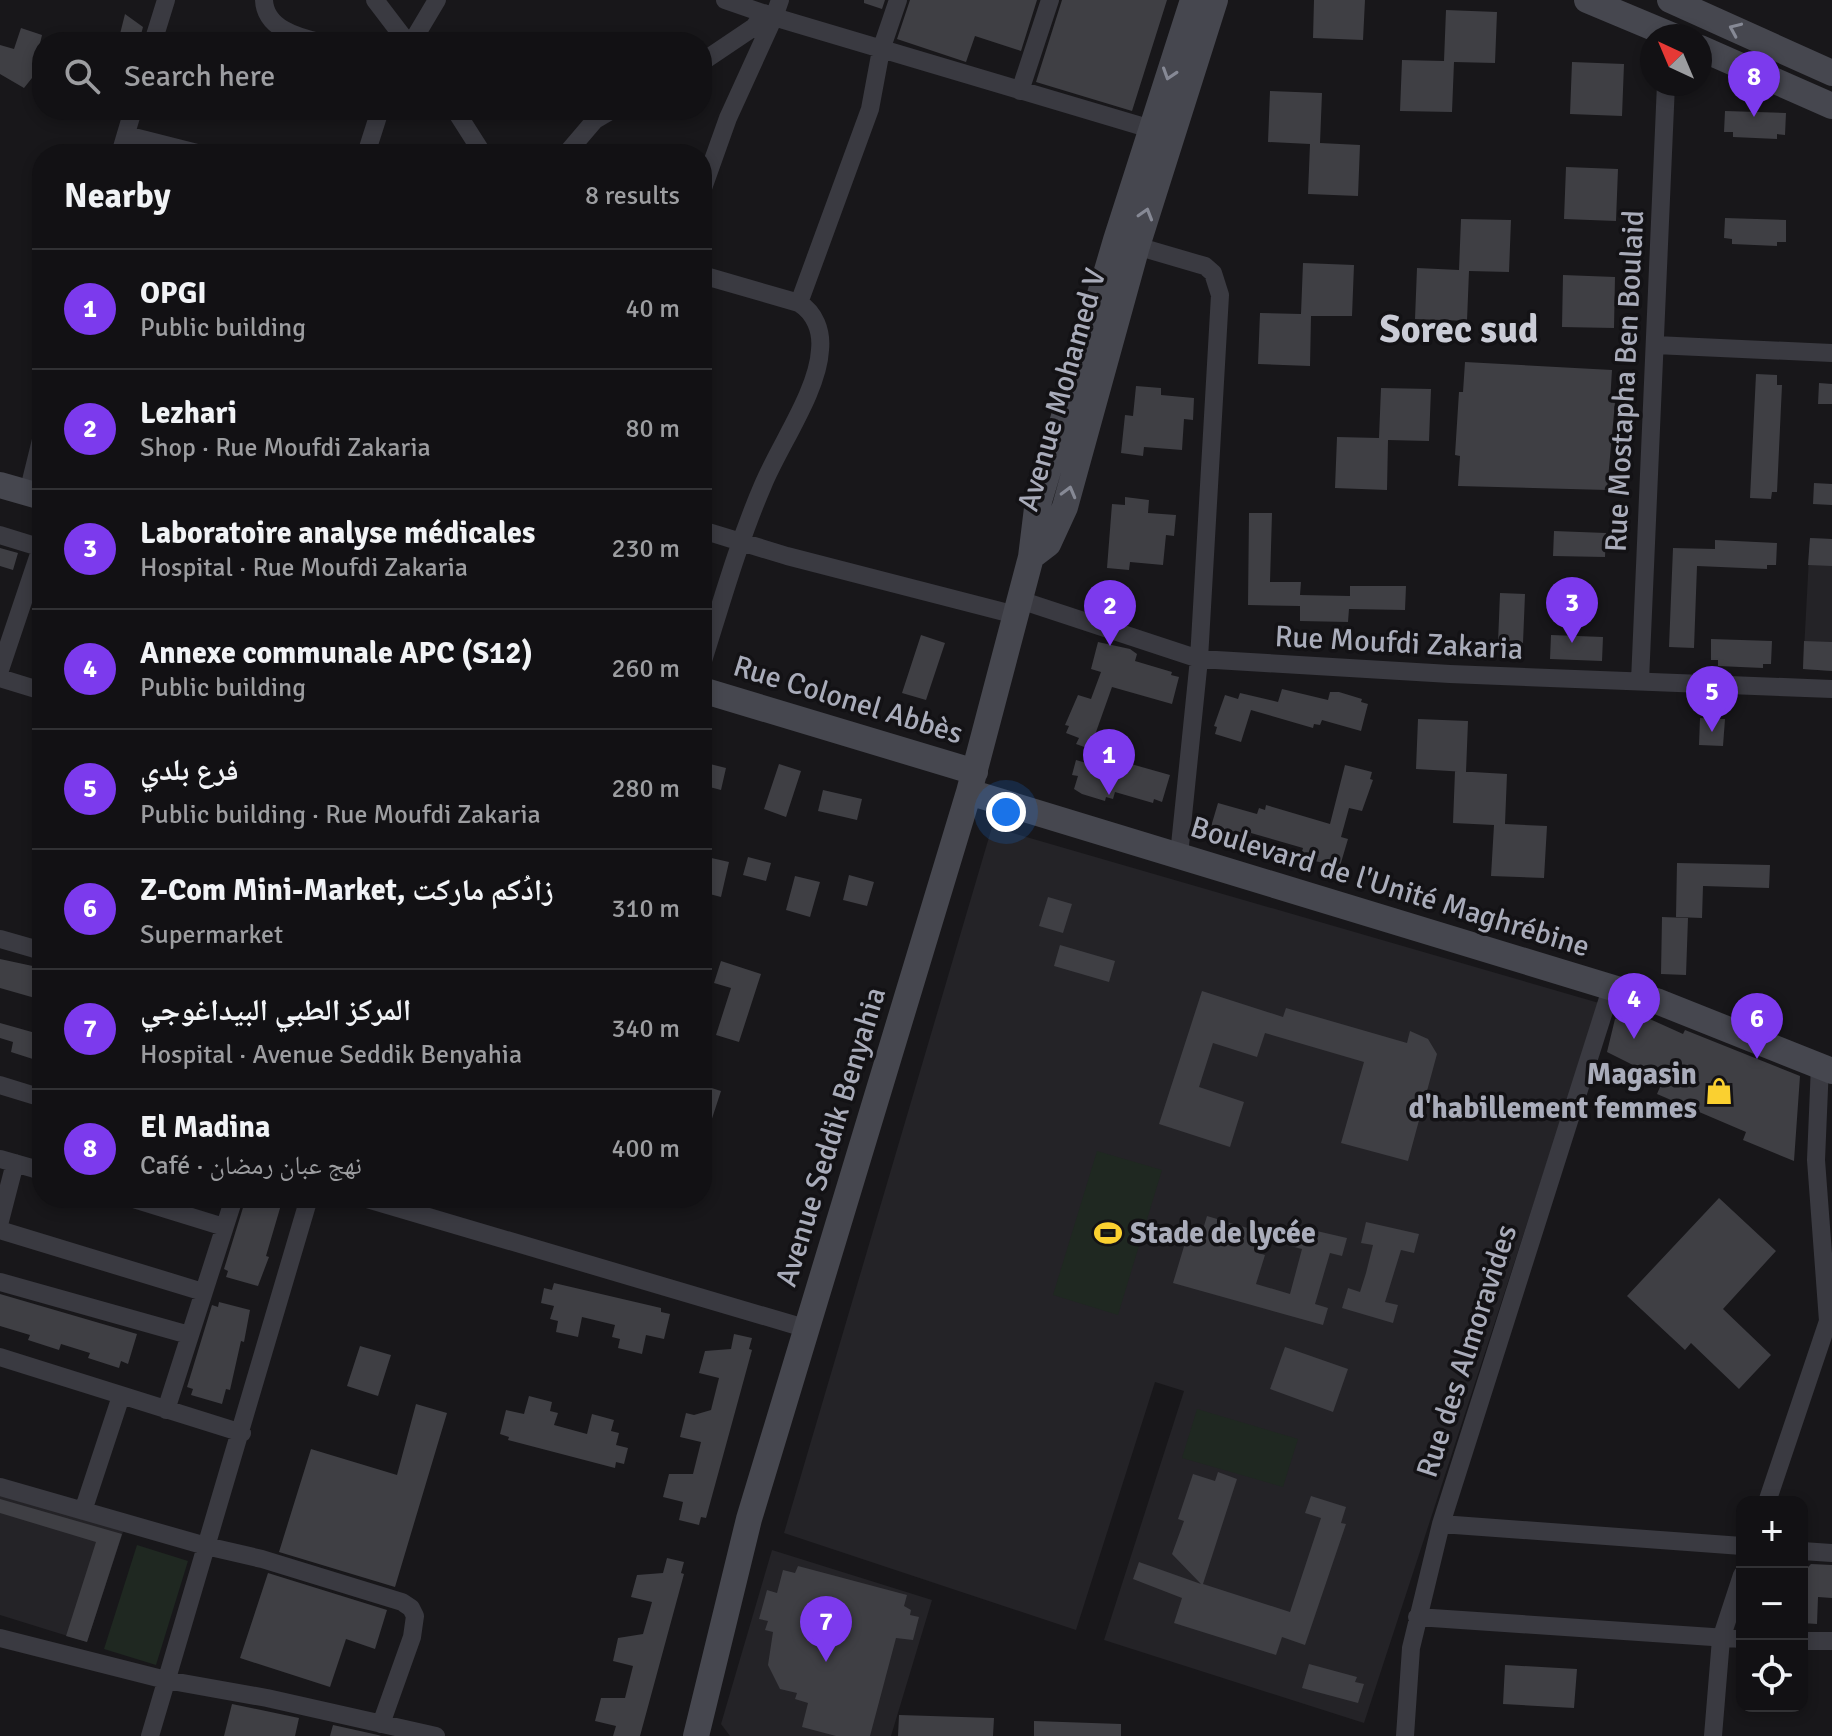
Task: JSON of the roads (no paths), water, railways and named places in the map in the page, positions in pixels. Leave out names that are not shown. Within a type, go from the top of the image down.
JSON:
[{"type":"street","points":[[156,32],[166,0]]},
{"type":"street","points":[[264,0],[264,10],[274,24],[288,32]]},
{"type":"street","points":[[375,0],[402,32]]},
{"type":"street","points":[[416,32],[437,0]]},
{"type":"street","points":[[725,0],[773,10],[881,50],[1151,129]]},
{"type":"street","points":[[799,303],[870,109],[881,50],[898,0]]},
{"type":"street","points":[[1020,91],[1050,0]]},
{"type":"street","name":"Avenue Mohamed V","points":[[1031,557],[1048,544],[1065,507],[1151,129],[1193,0]]},
{"type":"street","name":"Avenue Mohamed V","points":[[1126,243],[1215,0]]},
{"type":"street","points":[[1587,0],[1644,24]]},
{"type":"street","points":[[1670,24],[1670,0],[1832,73]]},
{"type":"street","points":[[712,55],[773,10]]},
{"type":"street","points":[[712,163],[773,10]]},
{"type":"street","points":[[1712,53],[1832,106]]},
{"type":"street","name":"Rue Mostapha Ben Boulaid","points":[[1640,681],[1665,96]]},
{"type":"street","points":[[123,144],[130,120]]},
{"type":"street","points":[[369,144],[377,120]]},
{"type":"street","points":[[461,120],[477,144]]},
{"type":"street","points":[[575,144],[595,120]]},
{"type":"street","points":[[126,135],[162,144]]},
{"type":"street","points":[[1126,243],[1205,266],[1213,273],[1220,295],[1199,659],[1179,855]]},
{"type":"street","points":[[712,278],[799,303],[811,310],[818,327],[820,350],[815,376],[780,446],[739,543],[712,631]]},
{"type":"street","points":[[1655,345],[1832,353]]},
{"type":"street","points":[[0,485],[32,494]]},
{"type":"street","name":"Rue Moufdi Zakaria","points":[[712,534],[739,543],[1018,608],[1199,659],[1832,689]]},
{"type":"street","points":[[0,535],[32,545]]},
{"type":"street","name":"Avenue Seddik Benyahia","points":[[696,1736],[749,1519],[972,782],[1031,557]]},
{"type":"street","points":[[0,670],[32,575]]},
{"type":"street","points":[[0,678],[32,688]]},
{"type":"street","name":"Rue Colonel Abbès","points":[[712,693],[972,782]]},
{"type":"street","name":"Boulevard de l'Unité Maghrébine","points":[[972,782],[1179,855],[1698,1015],[1826,1068]]},
{"type":"street","points":[[0,939],[32,948]]},
{"type":"street","name":"Rue des Almoravides","points":[[1405,1736],[1417,1617],[1441,1524],[1611,989]]},
{"type":"street","points":[[1769,1496],[1828,1321],[1816,1160],[1826,1068]]},
{"type":"street","points":[[0,1085],[32,1095]]},
{"type":"street","points":[[0,1221],[8,1161],[32,1168]]},
{"type":"street","points":[[162,1208],[224,1227]]},
{"type":"street","points":[[166,1410],[231,1208]]},
{"type":"street","points":[[150,1736],[306,1208]]},
{"type":"street","points":[[398,1208],[808,1329]]},
{"type":"street","points":[[0,1230],[203,1292]]},
{"type":"street","points":[[0,1282],[189,1335]]},
{"type":"street","points":[[1,1362],[242,1433]]},
{"type":"street","points":[[83,1511],[121,1396]]},
{"type":"street","points":[[0,1487],[354,1585],[411,1608],[415,1616],[412,1637],[381,1724]]},
{"type":"street","points":[[1441,1524],[1736,1546]]},
{"type":"street","points":[[1808,1551],[1832,1553]]},
{"type":"street","points":[[1713,1736],[1721,1639],[1736,1593]]},
{"type":"street","points":[[1417,1617],[1736,1639]]},
{"type":"street","points":[[0,1638],[166,1680],[436,1736]]},
{"type":"street","points":[[1808,1641],[1832,1641]]},
{"type":"place","name":"El Madina","points":[[1754,117]]},
{"type":"place","name":"Laboratoire analyse médicales","points":[[1572,643]]},
{"type":"place","name":"Lezhari","points":[[1110,646]]},
{"type":"place","name":"فرع بلدي","points":[[1712,732]]},
{"type":"place","name":"OPGI","points":[[1109,795]]},
{"type":"place","name":"Annexe communale APC (S12)","points":[[1634,1039]]},
{"type":"place","name":"Z-Com Mini-Market, زادُكم ماركت","points":[[1757,1059]]},
{"type":"place","name":"Magasin d'habillement femmes","points":[[1719,1091]]},
{"type":"place","name":"Stade de lycée","points":[[1108,1233]]},
{"type":"place","name":"المركز الطبي البيداغوجي","points":[[826,1662]]},
{"type":"district","name":"Sorec sud","points":[[1459,329]]}]
